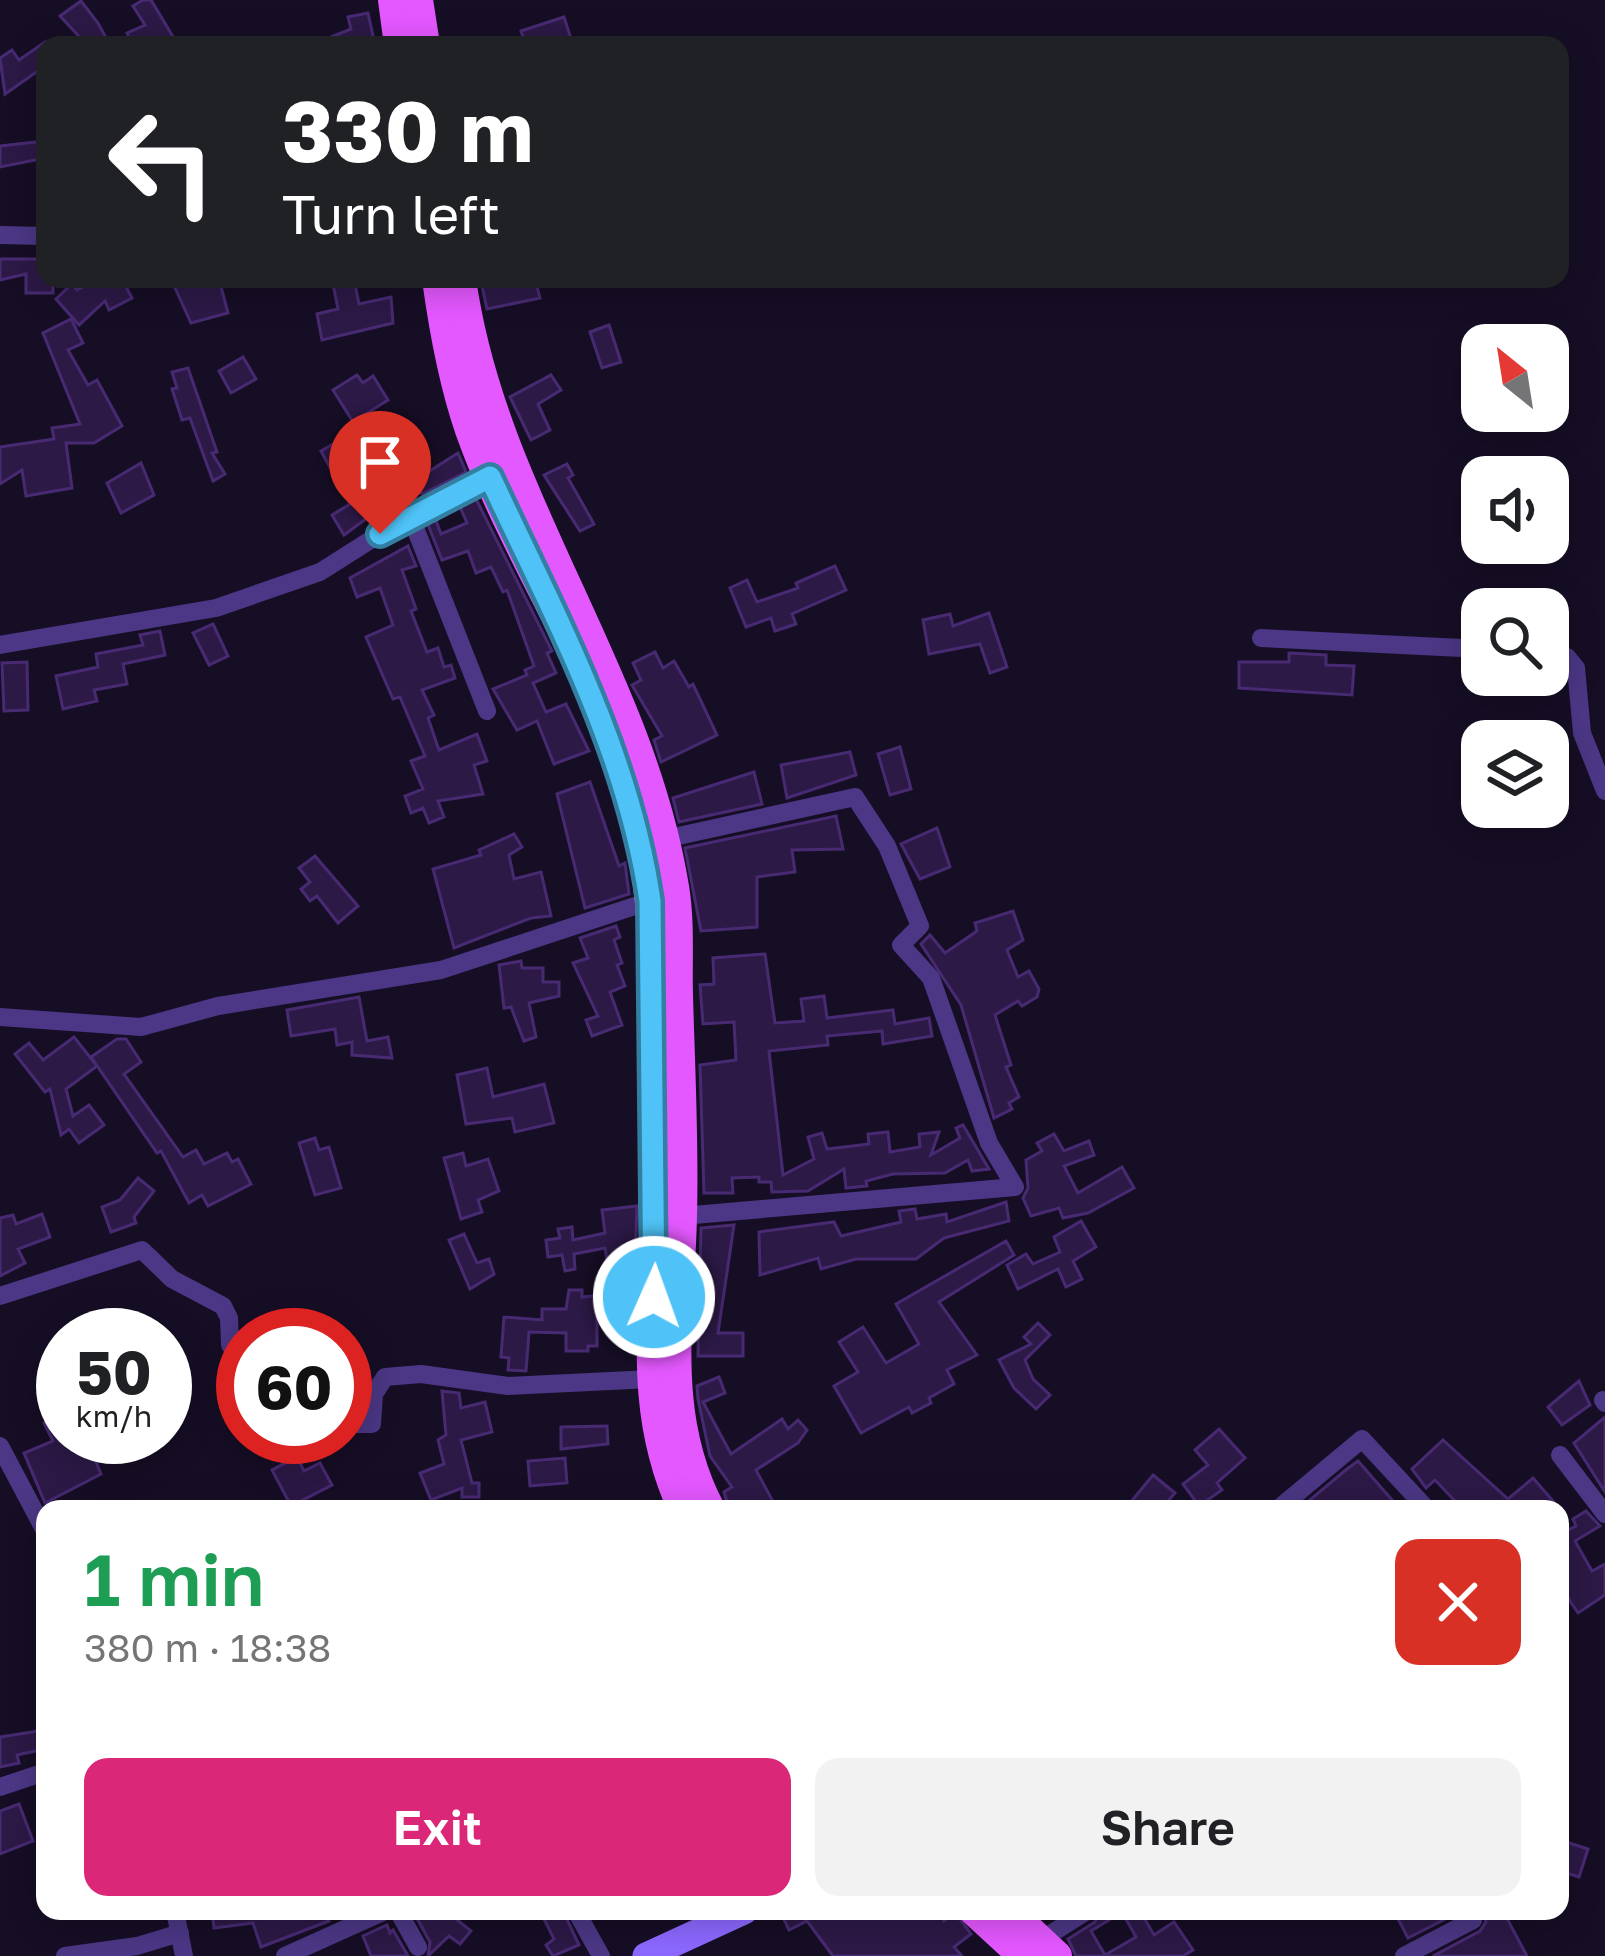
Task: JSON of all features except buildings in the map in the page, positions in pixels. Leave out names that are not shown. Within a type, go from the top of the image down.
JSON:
[{"type":"main road","points":[[393,0],[398,36]]},
{"type":"main road","points":[[418,0],[424,36]]},
{"type":"main road","points":[[439,288],[454,378],[628,720],[665,839],[651,1379],[657,1442],[680,1500]]},
{"type":"main road","points":[[463,288],[501,472],[608,732],[663,897],[682,1216],[673,1376],[686,1453],[706,1500]]},
{"type":"main road","points":[[663,1945],[723,1920]]},
{"type":"main road","points":[[989,1920],[1040,1951]]},
{"type":"main road","points":[[1017,1920],[1040,1951]]},
{"type":"street","points":[[0,236],[36,236]]},
{"type":"street","points":[[0,645],[216,608],[320,572],[410,515],[501,472]]},
{"type":"street","points":[[410,515],[487,710]]},
{"type":"street","points":[[1261,638],[1461,648]]},
{"type":"street","points":[[1569,659],[1576,668],[1582,733],[1605,791]]},
{"type":"street","points":[[665,839],[855,796],[887,846],[920,926],[902,945],[932,978],[989,1143],[1015,1187],[682,1216]]},
{"type":"street","points":[[0,1017],[141,1027],[218,1006],[441,970],[663,897]]},
{"type":"street","points":[[0,1296],[142,1250],[172,1279],[224,1308]]},
{"type":"street","points":[[372,1424],[374,1394],[385,1377],[421,1374],[508,1386],[651,1379]]},
{"type":"street","points":[[1289,1500],[1362,1439],[1419,1500]]},
{"type":"street","points":[[0,1446],[36,1514]]},
{"type":"street","points":[[1560,1455],[1605,1514]]},
{"type":"street","points":[[0,1787],[36,1775]]},
{"type":"street","points":[[177,1920],[184,1956]]},
{"type":"street","points":[[285,1956],[367,1920]]},
{"type":"street","points":[[403,1920],[418,1947]]},
{"type":"street","points":[[581,1920],[601,1956]]},
{"type":"street","points":[[1040,1951],[1076,1920]]},
{"type":"street","points":[[1404,1956],[1472,1921]]},
{"type":"street","points":[[65,1956],[137,1946],[180,1933]]},
{"type":"street","points":[[336,1935],[346,1956]]},
{"type":"route","points":[[380,534],[490,477],[608,732],[642,843],[650,901],[656,1107],[654,1297]]}]
